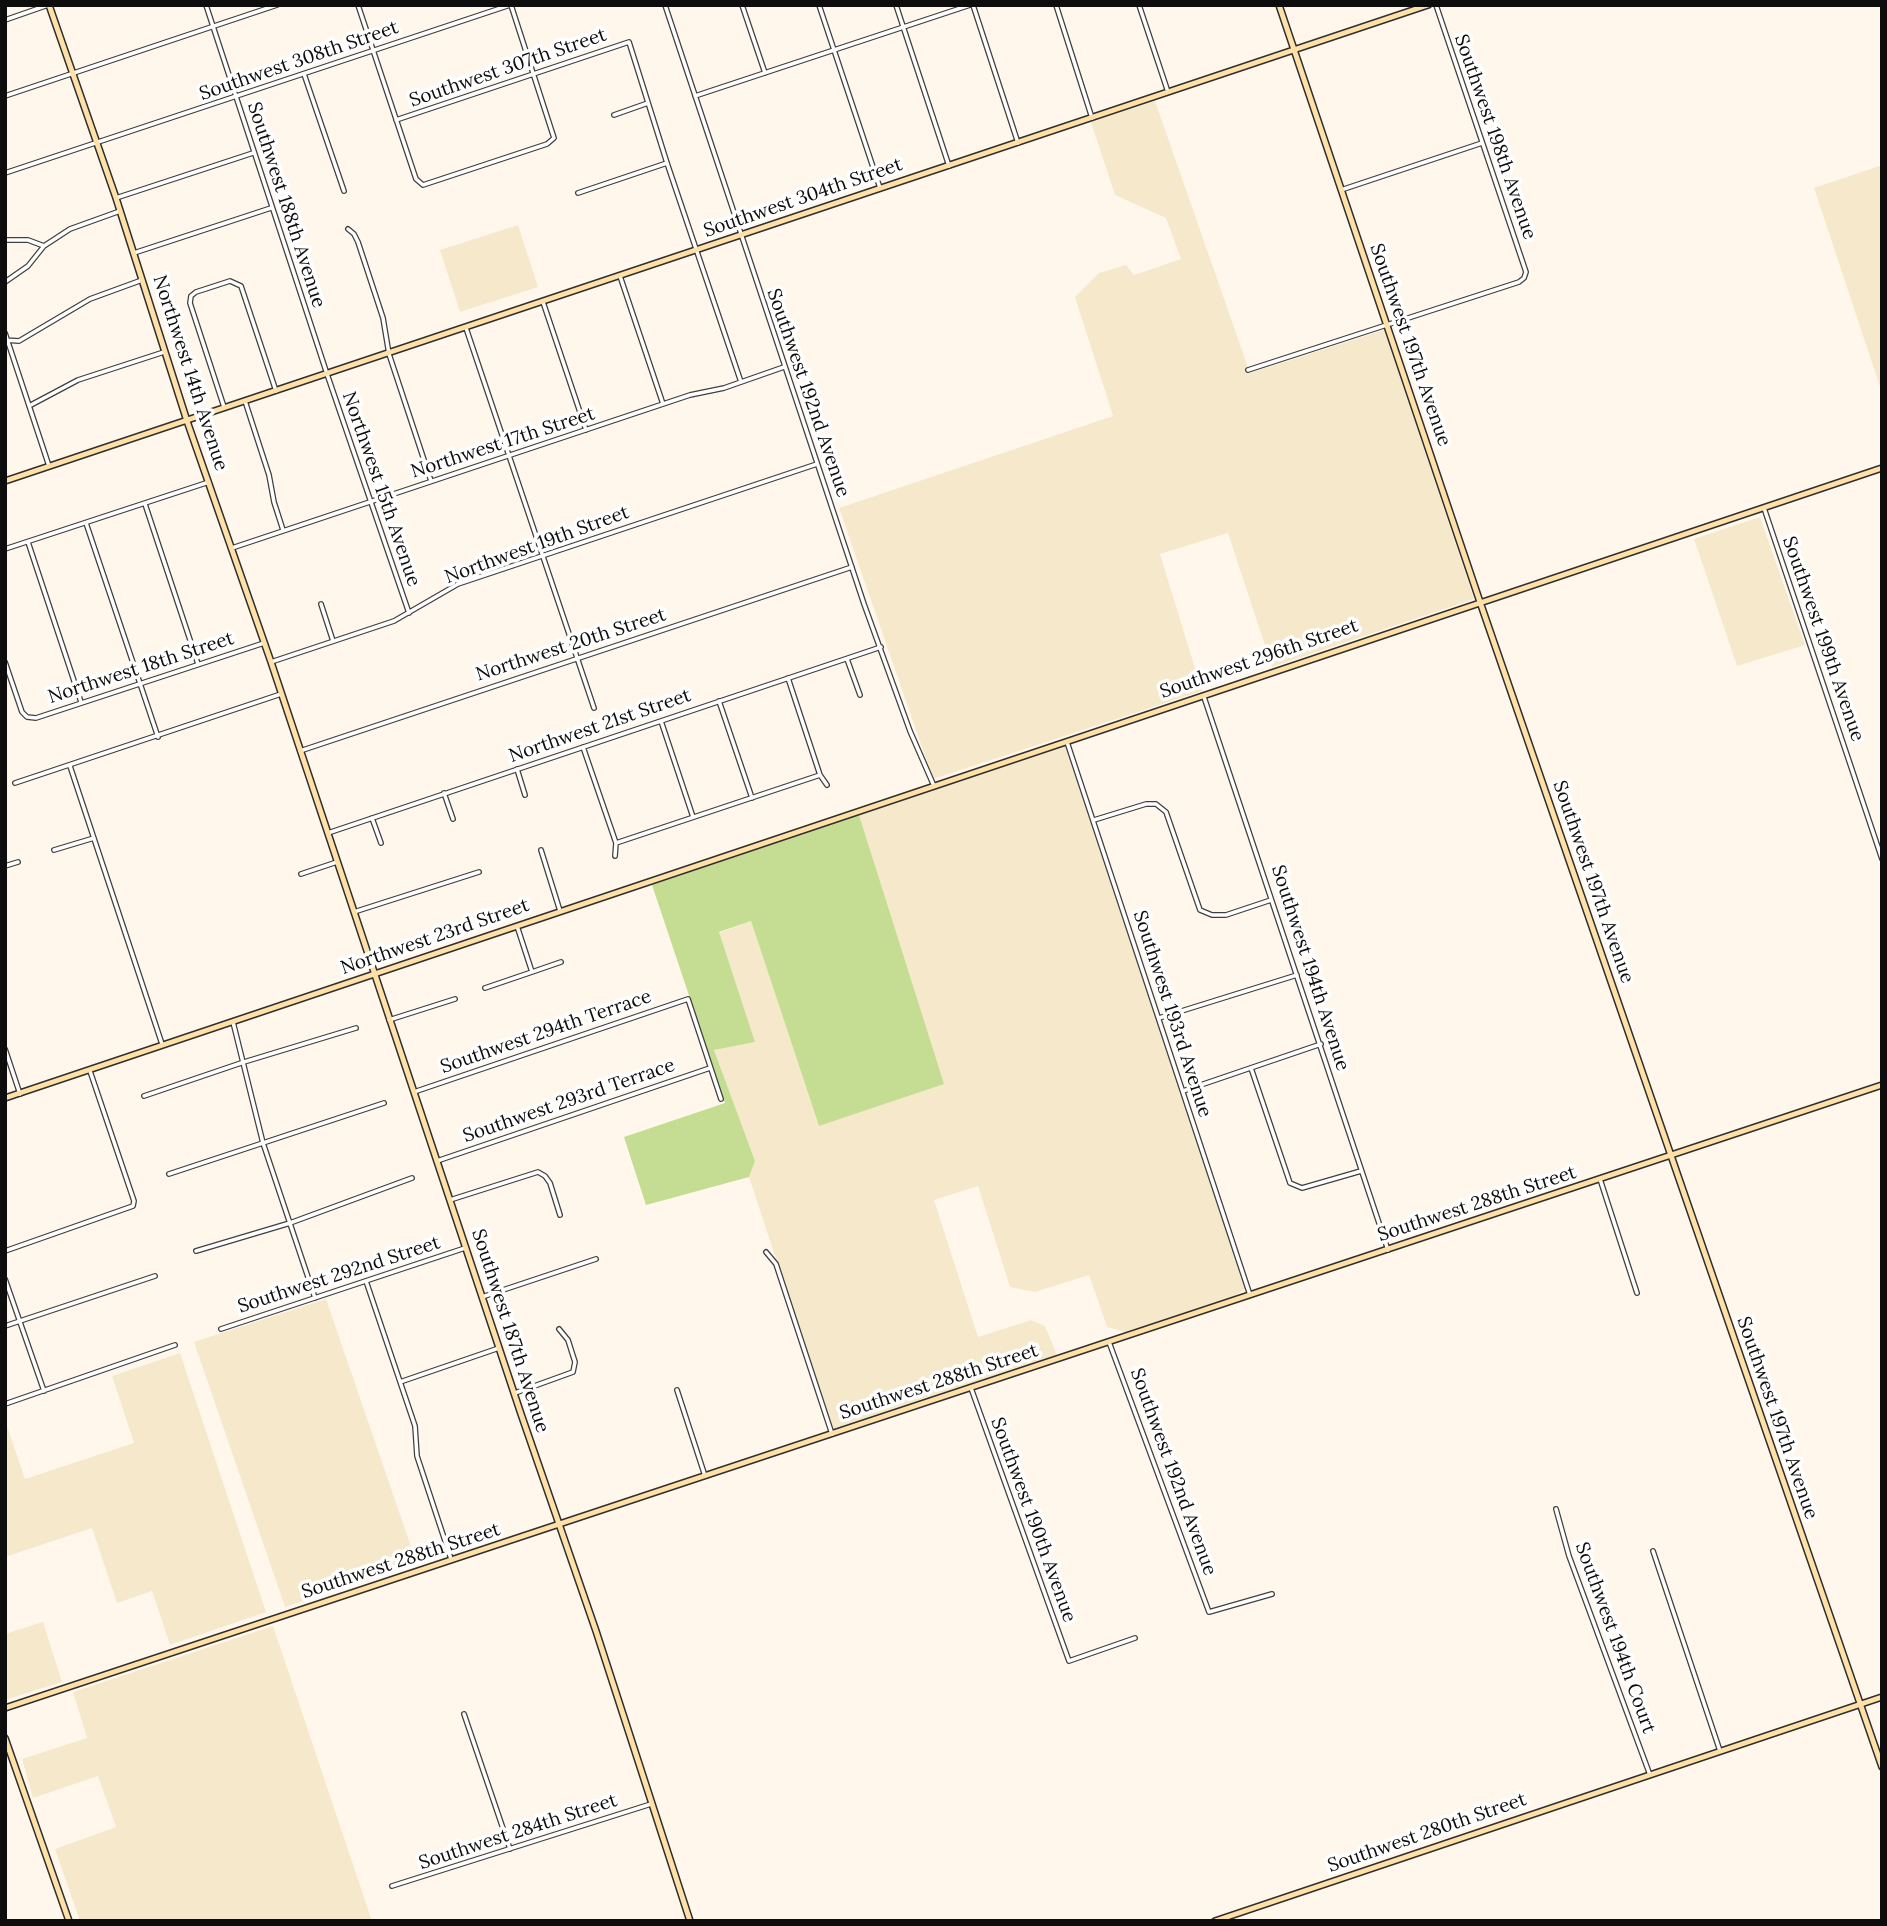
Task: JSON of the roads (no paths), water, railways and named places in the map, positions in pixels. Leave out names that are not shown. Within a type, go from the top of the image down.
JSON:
[{"type":"street","points":[[5,20],[48,5]]},
{"type":"street","name":"Northwest 14th Avenue","points":[[48,5],[116,198],[164,352],[300,751]]},
{"type":"street","name":"Southwest 188th Avenue","points":[[206,5],[327,374]]},
{"type":"street","points":[[5,96],[276,5]]},
{"type":"street","points":[[358,5],[416,179],[420,184],[427,184],[547,144],[554,138],[510,5]]},
{"type":"street","name":"Southwest 308th Street","points":[[5,173],[510,5]]},
{"type":"street","name":"Southwest 192nd Avenue","points":[[665,5],[852,567],[910,731],[934,786]]},
{"type":"street","points":[[742,5],[765,73]]},
{"type":"street","points":[[820,5],[880,188]]},
{"type":"street","points":[[896,5],[949,166]]},
{"type":"street","points":[[695,96],[972,5],[1018,143]]},
{"type":"street","points":[[1056,5],[1091,118]]},
{"type":"street","points":[[1139,5],[1168,92]]},
{"type":"street","name":"Southwest 197th Avenue","points":[[1279,5],[1480,602],[1882,1767]]},
{"type":"street","name":"Southwest 304th Street","points":[[5,481],[1428,5]]},
{"type":"street","name":"Southwest 198th Avenue","points":[[1387,325],[1519,282],[1526,272],[1436,5]]},
{"type":"street","name":"Southwest 307th Street","points":[[396,120],[629,42],[648,103]]},
{"type":"street","points":[[304,74],[344,191]]},
{"type":"street","points":[[614,115],[648,103],[741,382]]},
{"type":"street","points":[[1341,190],[1482,143]]},
{"type":"street","points":[[116,198],[254,153]]},
{"type":"street","points":[[578,193],[667,163]]},
{"type":"street","points":[[134,253],[272,208]]},
{"type":"street","points":[[5,282],[28,266],[44,246],[70,229],[120,211]]},
{"type":"street","points":[[348,229],[358,242],[383,318],[389,354],[431,481]]},
{"type":"street","points":[[5,240],[27,240],[44,246]]},
{"type":"street","points":[[620,276],[663,404]]},
{"type":"street","points":[[6,340],[19,341],[90,299],[142,280]]},
{"type":"street","points":[[224,408],[190,303],[191,296],[196,292],[230,281],[241,286],[276,391]]},
{"type":"street","points":[[544,302],[586,430]]},
{"type":"street","points":[[1248,370],[1387,325]]},
{"type":"street","points":[[466,328],[594,708]]},
{"type":"street","points":[[5,333],[49,466]]},
{"type":"street","points":[[29,406],[78,380],[164,352]]},
{"type":"street","name":"Northwest 17th Street","points":[[232,548],[663,404],[785,368]]},
{"type":"street","name":"Northwest 15th Avenue","points":[[327,374],[409,613]]},
{"type":"street","points":[[245,401],[269,475],[283,530]]},
{"type":"street","name":"Northwest 19th Street","points":[[271,662],[394,621],[458,584],[817,464]]},
{"type":"street","name":"Southwest 296th Street","points":[[648,882],[1882,468]]},
{"type":"street","points":[[5,549],[210,482]]},
{"type":"street","points":[[145,504],[198,664]]},
{"type":"street","name":"Southwest 199th Avenue","points":[[1764,508],[1882,859]]},
{"type":"street","points":[[86,523],[158,737]]},
{"type":"street","points":[[28,542],[82,702]]},
{"type":"street","name":"Northwest 20th Street","points":[[300,751],[852,567]]},
{"type":"street","points":[[321,604],[333,641]]},
{"type":"street","name":"Northwest 18th Street","points":[[5,662],[22,712],[27,717],[36,718],[264,643]]},
{"type":"street","name":"Northwest 21st Street","points":[[328,833],[881,647]]},
{"type":"street","points":[[847,659],[860,695]]},
{"type":"street","points":[[788,678],[820,775],[827,785]]},
{"type":"street","points":[[15,783],[281,694]]},
{"type":"street","name":"Southwest 194th Avenue","points":[[1203,695],[1388,1250]]},
{"type":"street","points":[[719,701],[752,798]]},
{"type":"street","points":[[661,721],[693,817]]},
{"type":"street","name":"Southwest 193rd Avenue","points":[[1067,741],[1250,1295]]},
{"type":"street","points":[[583,747],[616,844],[615,856]]},
{"type":"street","name":"Southwest 187th Avenue","points":[[300,751],[596,1631],[690,1921]]},
{"type":"street","points":[[70,766],[163,1046]]},
{"type":"street","points":[[517,769],[525,795]]},
{"type":"street","points":[[616,844],[820,775]]},
{"type":"street","points":[[444,793],[453,819]]},
{"type":"street","points":[[1094,821],[1146,804],[1156,804],[1166,812],[1200,910],[1212,915],[1226,915],[1272,900]]},
{"type":"street","points":[[372,818],[381,843]]},
{"type":"street","points":[[54,850],[94,838]]},
{"type":"street","points":[[541,849],[560,911]]},
{"type":"street","points":[[5,866],[18,862]]},
{"type":"street","points":[[301,874],[337,862]]},
{"type":"street","points":[[354,912],[479,872]]},
{"type":"street","name":"Northwest 23rd Street","points":[[233,1023],[648,882]]},
{"type":"street","points":[[517,926],[532,972]]},
{"type":"street","points":[[485,988],[561,962]]},
{"type":"street","points":[[1159,1018],[1297,975]]},
{"type":"street","points":[[389,1020],[455,999]]},
{"type":"street","name":"Southwest 294th Terrace","points":[[414,1092],[688,999],[710,1069]]},
{"type":"street","points":[[5,1098],[233,1023],[263,1143],[315,1298]]},
{"type":"street","points":[[144,1096],[356,1028]]},
{"type":"street","points":[[1184,1091],[1321,1044]]},
{"type":"street","points":[[5,1049],[20,1094]]},
{"type":"street","points":[[1251,1068],[1290,1183],[1302,1188],[1362,1171]]},
{"type":"street","points":[[710,1069],[721,1099]]},
{"type":"street","name":"Southwest 293rd Terrace","points":[[437,1161],[710,1069]]},
{"type":"street","points":[[5,1251],[133,1206],[134,1201],[90,1071]]},
{"type":"street","name":"Southwest 288th Street","points":[[5,1708],[1882,1085]]},
{"type":"street","points":[[169,1174],[384,1103]]},
{"type":"street","points":[[450,1200],[533,1172],[541,1173],[548,1180],[560,1215]]},
{"type":"street","points":[[196,1251],[290,1223],[412,1178]]},
{"type":"street","points":[[1600,1179],[1637,1293]]},
{"type":"street","name":"Southwest 292nd Street","points":[[221,1329],[466,1248]]},
{"type":"street","points":[[766,1252],[776,1264],[832,1434]]},
{"type":"street","points":[[482,1297],[596,1259]]},
{"type":"street","points":[[5,1326],[155,1276]]},
{"type":"street","points":[[5,1279],[44,1391]]},
{"type":"street","points":[[366,1281],[415,1426],[417,1456],[452,1560]]},
{"type":"street","points":[[514,1393],[573,1373],[576,1366],[574,1358],[568,1340],[559,1329]]},
{"type":"street","name":"Southwest 192nd Avenue","points":[[1109,1342],[1209,1612],[1272,1594]]},
{"type":"street","points":[[5,1404],[175,1345]]},
{"type":"street","points":[[400,1382],[499,1348]]},
{"type":"street","name":"Southwest 190th Avenue","points":[[971,1388],[1069,1661],[1135,1638]]},
{"type":"street","points":[[677,1390],[705,1476]]},
{"type":"street","name":"Southwest 194th Court","points":[[1556,1509],[1569,1556],[1650,1775]]},
{"type":"street","points":[[1653,1551],[1720,1751],[1882,1697]]},
{"type":"street","points":[[464,1714],[510,1849]]},
{"type":"street","points":[[5,1738],[67,1920]]},
{"type":"street","name":"Southwest 280th Street","points":[[1215,1921],[1720,1751]]},
{"type":"street","name":"Southwest 284th Street","points":[[392,1886],[651,1804]]}]
